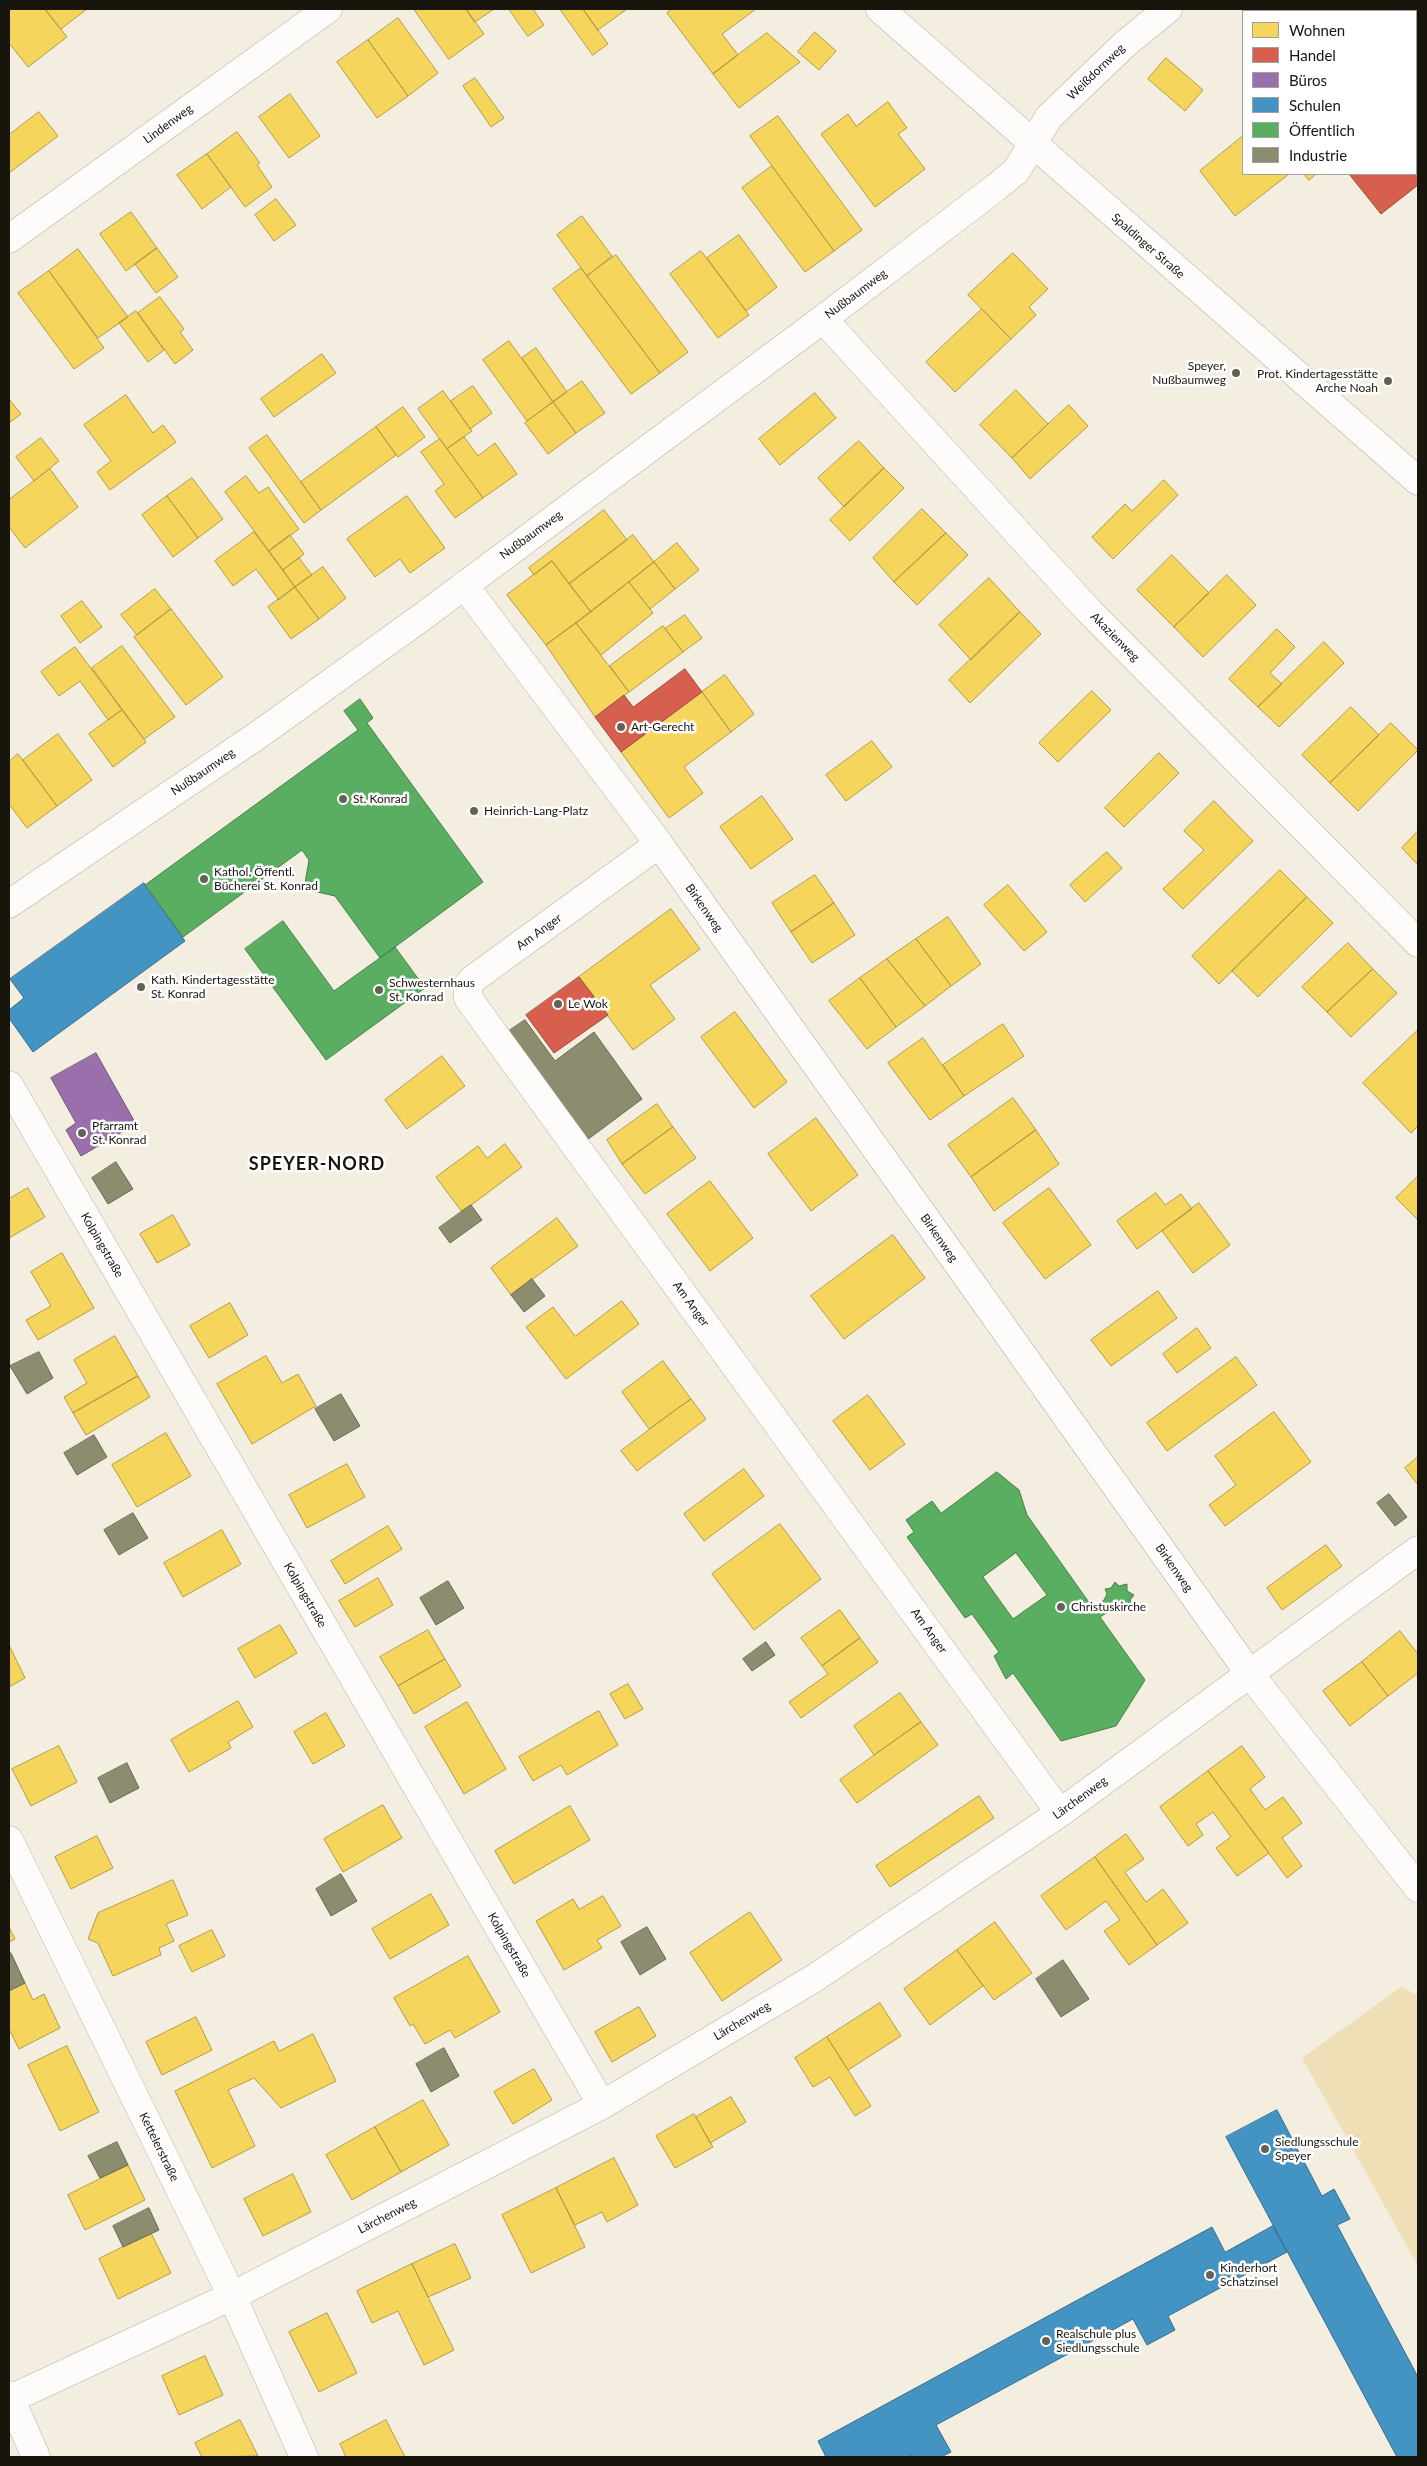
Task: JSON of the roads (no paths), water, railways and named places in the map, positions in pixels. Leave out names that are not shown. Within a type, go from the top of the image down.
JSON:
[{"type":"street","name":"Lindenweg","points":[[9,239],[328,9]]},
{"type":"street","name":"Spaldinger Straße","points":[[880,9],[1418,481]]},
{"type":"street","name":"Weißdornweg","points":[[1032,143],[1049,117],[1125,44],[1168,9]]},
{"type":"street","name":"Nußbaumweg","points":[[9,904],[261,733],[823,319],[1016,171],[1032,143]]},
{"type":"street","name":"Akazienweg","points":[[823,319],[1088,610],[1418,943]]},
{"type":"street","name":"Birkenweg","points":[[464,585],[659,844],[1249,1674],[1418,1888]]},
{"type":"street","name":"Am Anger","points":[[659,844],[473,979],[468,985],[468,998],[1060,1813]]},
{"type":"street","name":"Kolpingstraße","points":[[9,1085],[602,2105]]},
{"type":"street","name":"Lärchenweg","points":[[10,2397],[232,2296],[602,2105],[813,1979],[1060,1813],[1418,1550]]},
{"type":"street","name":"Kettelerstraße","points":[[9,1840],[232,2296],[304,2457]]},
{"type":"street","points":[[10,2397],[36,2457]]},
{"type":"place","name":"Speyer, Nußbaumweg","points":[[1236,373]]},
{"type":"place","name":"Prot. Kindertagesstätte Arche Noah","points":[[1388,381]]},
{"type":"place","name":"Art-Gerecht","points":[[621,727]]},
{"type":"place","name":"St. Konrad","points":[[343,799]]},
{"type":"place","name":"Heinrich-Lang-Platz","points":[[474,811]]},
{"type":"place","name":"Kathol. Öffentl. Bücherei St. Konrad","points":[[204,879]]},
{"type":"place","name":"Kath. Kindertagesstätte St. Konrad","points":[[141,987]]},
{"type":"place","name":"Schwesternhaus St. Konrad","points":[[379,990]]},
{"type":"place","name":"Le Wok","points":[[558,1004]]},
{"type":"place","name":"Pfarramt St. Konrad","points":[[82,1133]]},
{"type":"place","name":"Christuskirche","points":[[1061,1607]]},
{"type":"place","name":"Siedlungsschule Speyer","points":[[1265,2149]]},
{"type":"place","name":"Kinderhort Schatzinsel","points":[[1210,2275]]},
{"type":"place","name":"Realschule plus Siedlungsschule","points":[[1046,2341]]},
{"type":"district","name":"SPEYER-NORD","points":[[317,1164]]}]
